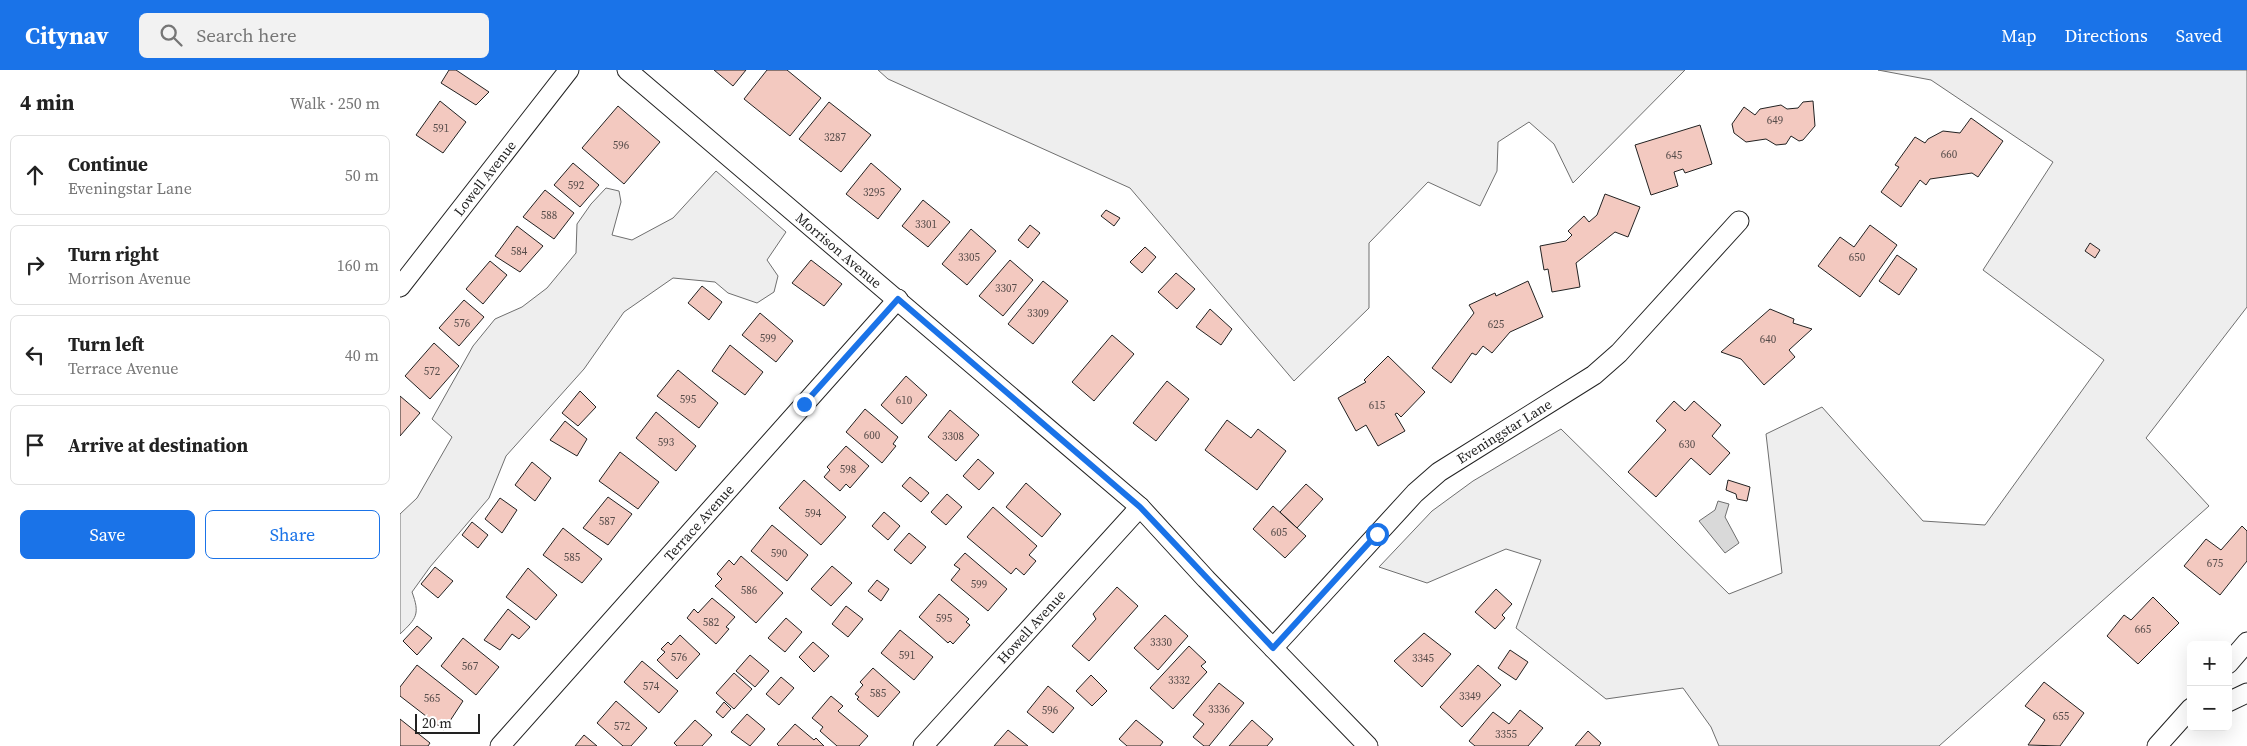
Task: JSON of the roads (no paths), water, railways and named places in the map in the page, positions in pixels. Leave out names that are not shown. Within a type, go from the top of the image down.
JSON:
[{"type":"street","name":"Lowell Avenue","points":[[400,287],[569,70]]},
{"type":"street","name":"Morrison Avenue","points":[[627,70],[1140,507],[1368,746]]},
{"type":"street","name":"Eveningstar Lane","points":[[1273,648],[1415,493],[1439,472],[1594,374],[1619,353],[1738,221]]},
{"type":"street","name":"Terrace Avenue","points":[[500,746],[898,299]]},
{"type":"street","name":"Howell Avenue","points":[[923,746],[1140,507]]},
{"type":"street","points":[[2232,659],[2247,642]]},
{"type":"street","points":[[2232,700],[2247,693]]},
{"type":"street","points":[[2157,746],[2187,713]]}]
